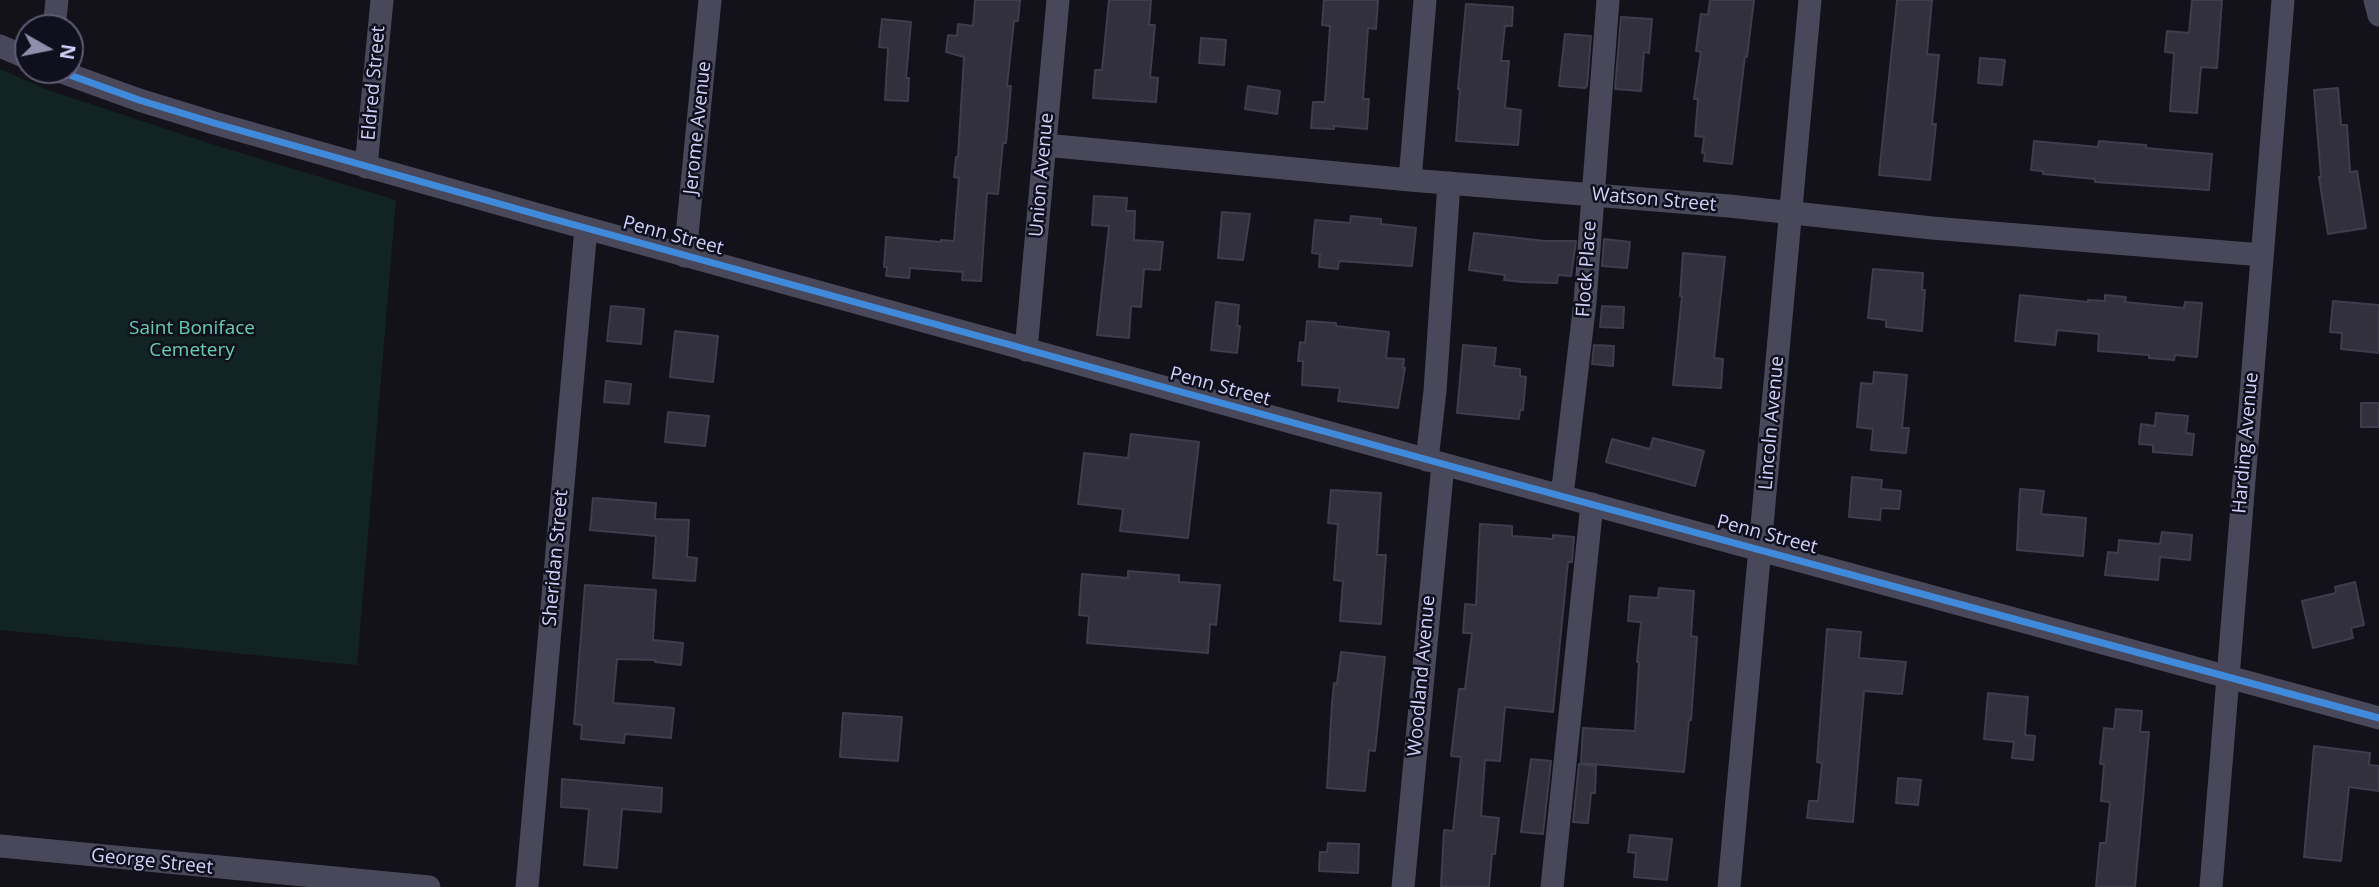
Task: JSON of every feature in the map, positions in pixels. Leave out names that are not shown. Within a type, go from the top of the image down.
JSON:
[{"type":"street","name":"Eldred Street","points":[[366,167],[382,0]]},
{"type":"street","name":"Jerome Avenue","points":[[685,256],[709,0]]},
{"type":"street","name":"Union Avenue","points":[[1026,350],[1058,0]]},
{"type":"street","points":[[1410,180],[1424,0]]},
{"type":"street","name":"Flock Place","points":[[1562,496],[1585,302],[1608,0]]},
{"type":"street","name":"Lincoln Avenue","points":[[1729,887],[1810,0]]},
{"type":"street","name":"Harding Avenue","points":[[2211,887],[2283,0]]},
{"type":"street","points":[[2375,0],[2379,15]]},
{"type":"street","name":"Penn Street","points":[[84,80],[139,100],[366,167],[685,256],[2379,718]]},
{"type":"street","name":"Watson Street","points":[[1045,145],[1410,180],[1592,194],[1932,228],[2262,255]]},
{"type":"street","name":"Woodland Avenue","points":[[1403,887],[1435,462],[1435,391],[1449,183]]},
{"type":"street","name":"Sheridan Street","points":[[527,887],[586,228]]},
{"type":"street","points":[[1552,887],[1591,504]]},
{"type":"street","name":"George Street","points":[[0,846],[429,887]]},
{"type":"green space","name":"Saint Boniface Cemetery","points":[[0,69],[14,75],[14,84],[34,84],[221,147],[396,200],[357,665],[0,630]]},
{"type":"building","points":[[975,0],[1020,0],[1018,21],[1014,21],[1007,86],[1011,86],[1006,143],[1003,143],[998,194],[987,193],[981,281],[962,280],[963,272],[910,268],[909,278],[886,276],[886,237],[954,241],[959,178],[954,177],[958,157],[964,57],[946,52],[948,35],[957,36],[958,24],[973,26]]},
{"type":"building","points":[[1109,0],[1151,0],[1149,25],[1155,25],[1150,77],[1158,78],[1156,102],[1093,98],[1095,70],[1102,70]]},
{"type":"building","points":[[1324,0],[1378,0],[1376,29],[1368,28],[1363,99],[1369,99],[1367,129],[1334,126],[1334,129],[1311,128],[1313,102],[1325,102],[1330,26],[1322,25]]},
{"type":"building","points":[[1710,0],[1754,0],[1732,164],[1704,161],[1704,137],[1695,136],[1698,99],[1694,99],[1701,52],[1696,51],[1701,14],[1708,15]]},
{"type":"building","points":[[1897,0],[1932,0],[1927,54],[1939,55],[1930,180],[1879,175]]},
{"type":"building","points":[[2192,0],[2222,0],[2217,68],[2201,67],[2197,113],[2170,111],[2174,53],[2165,52],[2167,31],[2189,33]]},
{"type":"building","points":[[1466,4],[1513,7],[1512,26],[1505,26],[1501,61],[1509,61],[1505,108],[1521,110],[1518,145],[1456,141]]},
{"type":"building","points":[[1621,17],[1652,19],[1649,53],[1644,52],[1641,91],[1615,89]]},
{"type":"building","points":[[882,19],[911,22],[906,78],[909,78],[908,101],[885,100],[888,48],[879,47]]},
{"type":"building","points":[[1565,34],[1591,36],[1585,88],[1559,86]]},
{"type":"building","points":[[1201,38],[1226,40],[1224,65],[1199,63]]},
{"type":"building","points":[[1980,58],[2005,60],[2002,85],[1978,83]]},
{"type":"building","points":[[1248,86],[1280,91],[1277,114],[1245,109]]},
{"type":"building","points":[[2338,88],[2341,125],[2347,125],[2350,172],[2357,171],[2366,228],[2328,234],[2319,177],[2314,90]]},
{"type":"building","points":[[2034,141],[2098,147],[2099,141],[2212,154],[2209,190],[2095,182],[2095,179],[2043,174],[2043,171],[2031,170]]},
{"type":"building","points":[[1094,196],[1127,198],[1126,211],[1135,211],[1134,240],[1163,242],[1160,270],[1144,269],[1141,307],[1131,306],[1129,338],[1097,335],[1109,226],[1092,225]]},
{"type":"building","points":[[1222,212],[1250,214],[1243,260],[1218,258]]},
{"type":"building","points":[[1351,216],[1381,219],[1381,224],[1416,228],[1412,266],[1339,261],[1338,269],[1319,267],[1320,254],[1312,253],[1315,220],[1350,223]]},
{"type":"building","points":[[1474,233],[1545,241],[1576,241],[1571,276],[1558,275],[1557,283],[1522,282],[1504,280],[1505,275],[1469,270]]},
{"type":"building","points":[[1604,239],[1630,242],[1627,268],[1602,266]]},
{"type":"building","points":[[1683,253],[1725,257],[1714,358],[1723,359],[1721,388],[1673,385],[1682,296]]},
{"type":"building","points":[[1873,269],[1923,273],[1922,290],[1925,290],[1922,331],[1886,327],[1886,320],[1868,318]]},
{"type":"building","points":[[2020,295],[2088,302],[2105,301],[2105,295],[2126,297],[2125,302],[2184,308],[2185,302],[2202,303],[2197,357],[2175,355],[2174,360],[2098,351],[2099,334],[2057,330],[2055,345],[2015,341]]},
{"type":"building","points":[[2333,301],[2379,305],[2379,353],[2341,349],[2342,333],[2330,332]]},
{"type":"building","points":[[1216,302],[1239,305],[1237,353],[1211,350]]},
{"type":"building","points":[[611,306],[644,309],[641,344],[607,341]]},
{"type":"building","points":[[1602,306],[1624,307],[1623,328],[1600,327]]},
{"type":"building","points":[[1307,321],[1389,332],[1386,358],[1404,359],[1398,408],[1338,401],[1340,388],[1302,385],[1303,361],[1298,361],[1300,342],[1305,343]]},
{"type":"building","points":[[675,331],[718,336],[713,382],[670,377]]},
{"type":"building","points":[[1463,345],[1496,348],[1494,366],[1520,369],[1520,376],[1526,377],[1523,410],[1520,410],[1519,419],[1457,413]]},
{"type":"building","points":[[1594,345],[1614,346],[1613,366],[1592,364]]},
{"type":"building","points":[[1874,372],[1907,375],[1902,428],[1909,428],[1906,453],[1871,450],[1873,429],[1857,427],[1861,383],[1873,384]]},
{"type":"building","points":[[606,381],[631,384],[629,404],[604,402]]},
{"type":"building","points":[[2361,403],[2379,403],[2379,427],[2361,427]]},
{"type":"building","points":[[668,412],[709,416],[705,446],[665,442]]},
{"type":"building","points":[[2156,413],[2188,416],[2186,433],[2194,434],[2192,455],[2153,452],[2153,445],[2139,444],[2141,424],[2155,426]]},
{"type":"building","points":[[1131,434],[1199,442],[1188,538],[1120,531],[1123,509],[1078,504],[1084,453],[1128,458]]},
{"type":"building","points":[[1653,438],[1704,451],[1695,486],[1606,462],[1612,439],[1650,449]]},
{"type":"building","points":[[1852,477],[1882,480],[1881,489],[1901,491],[1899,509],[1881,508],[1880,520],[1849,517]]},
{"type":"building","points":[[2020,489],[2044,491],[2041,514],[2086,518],[2083,556],[2017,550]]},
{"type":"building","points":[[1331,490],[1381,493],[1377,555],[1386,555],[1381,624],[1340,621],[1343,581],[1334,580],[1338,524],[1328,523]]},
{"type":"building","points":[[593,498],[656,503],[655,519],[689,520],[687,557],[697,558],[695,581],[653,578],[656,536],[590,530]]},
{"type":"building","points":[[1480,524],[1512,526],[1512,536],[1553,539],[1553,535],[1574,537],[1572,562],[1568,562],[1553,712],[1505,707],[1500,761],[1485,760],[1481,816],[1499,818],[1489,887],[1441,886],[1444,830],[1453,831],[1461,757],[1451,756],[1459,689],[1465,689],[1472,633],[1463,633],[1465,604],[1476,605]]},
{"type":"building","points":[[2162,532],[2192,535],[2190,560],[2160,557],[2158,580],[2105,575],[2108,552],[2118,553],[2119,540],[2160,544]]},
{"type":"building","points":[[1128,571],[1179,575],[1179,582],[1220,585],[1216,625],[1210,624],[1208,653],[1087,643],[1089,616],[1079,615],[1082,574],[1128,578]]},
{"type":"building","points":[[2355,582],[2364,625],[2351,628],[2353,638],[2313,648],[2302,601],[2336,593],[2335,587]]},
{"type":"building","points":[[585,585],[656,590],[653,640],[683,643],[681,665],[655,662],[656,660],[617,659],[613,703],[674,708],[671,738],[625,734],[624,743],[581,739],[582,725],[574,724]]},
{"type":"building","points":[[1659,588],[1694,591],[1691,636],[1697,637],[1684,772],[1581,763],[1583,728],[1635,731],[1641,622],[1628,621],[1630,596],[1658,598]]},
{"type":"building","points":[[1827,629],[1861,632],[1859,658],[1906,662],[1902,694],[1864,691],[1853,822],[1807,818],[1809,801],[1818,801],[1822,763],[1817,762]]},
{"type":"building","points":[[1341,652],[1385,657],[1375,751],[1369,750],[1365,791],[1327,788],[1334,683],[1337,684]]},
{"type":"building","points":[[1988,693],[2028,697],[2025,735],[2035,736],[2033,760],[2012,758],[2014,742],[1984,739]]},
{"type":"building","points":[[2116,709],[2142,711],[2140,732],[2149,732],[2135,887],[2096,887],[2100,843],[2106,843],[2110,802],[2101,801],[2104,764],[2100,764],[2104,728],[2114,729]]},
{"type":"building","points":[[843,713],[902,717],[898,761],[840,757]]},
{"type":"building","points":[[2314,746],[2370,753],[2369,765],[2379,766],[2379,791],[2349,787],[2341,861],[2304,857]]},
{"type":"building","points":[[1531,759],[1551,761],[1543,834],[1521,832]]},
{"type":"building","points":[[1579,764],[1596,766],[1595,793],[1591,793],[1588,823],[1573,822]]},
{"type":"building","points":[[1898,778],[1921,780],[1918,805],[1896,803]]},
{"type":"building","points":[[562,779],[662,788],[661,812],[622,809],[617,868],[584,865],[589,809],[561,807]]},
{"type":"building","points":[[1630,835],[1672,839],[1667,880],[1634,877],[1636,853],[1628,852]]},
{"type":"building","points":[[1328,843],[1359,844],[1358,873],[1319,871],[1320,852],[1327,852]]},
{"type":"cycle path","points":[[84,80],[214,123],[546,217],[2379,718]]}]
